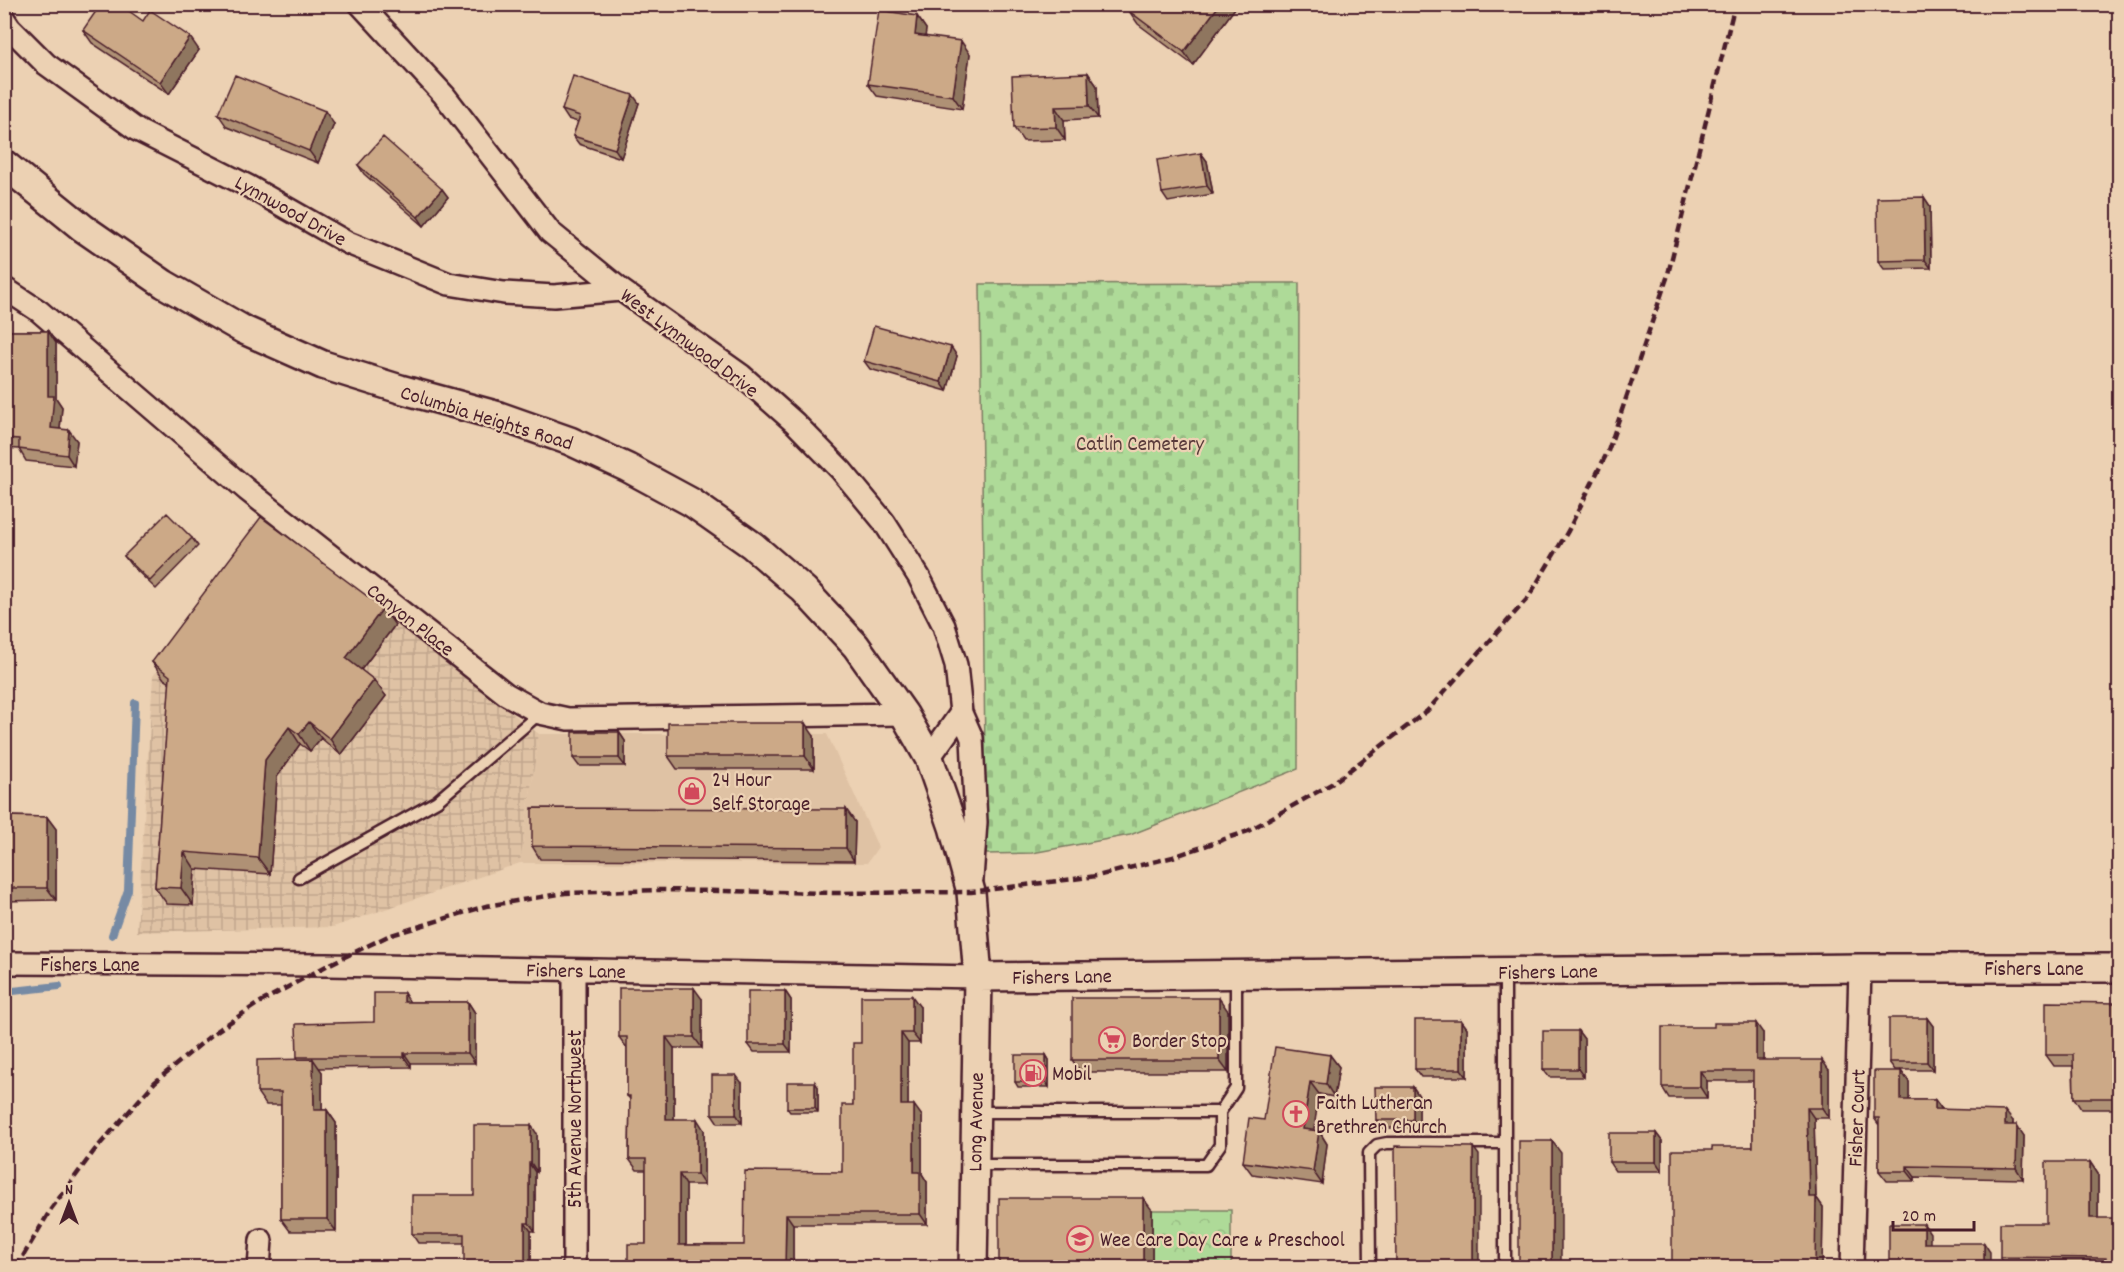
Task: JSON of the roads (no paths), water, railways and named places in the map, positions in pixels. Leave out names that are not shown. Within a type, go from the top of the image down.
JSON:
[{"type":"street","name":"West Lynnwood Drive","points":[[360,4],[444,95],[550,232],[621,290],[741,375],[795,423],[841,470],[884,522],[919,577],[944,626],[956,665],[961,713],[972,738],[976,822],[971,892]]},
{"type":"street","name":"Lynnwood Drive","points":[[4,19],[46,64],[137,130],[248,186],[348,243],[449,284],[504,293],[554,296],[621,290]]},
{"type":"street","name":"Columbia Heights Road","points":[[4,164],[92,234],[164,284],[244,330],[323,365],[500,416],[570,441],[628,468],[691,502],[752,545],[804,590],[856,646],[904,714],[928,758],[953,828],[971,892],[978,977]]},
{"type":"street","name":"Canyon Place","points":[[4,288],[39,311],[247,490],[506,694],[540,713],[568,719],[904,714]]},
{"type":"street","points":[[928,758],[961,713]]},
{"type":"street","name":"Fishers Lane","points":[[4,963],[328,965],[978,977],[1860,968],[2120,969]]},
{"type":"street","name":"Fisher Court","points":[[1852,1268],[1860,968]]},
{"type":"street","name":"5th Avenue Northwest","points":[[574,970],[574,1268]]},
{"type":"street","name":"Long Avenue","points":[[973,1268],[978,977]]},
{"type":"street","points":[[259,1268],[261,1240]]},
{"type":"lane","points":[[299,878],[437,801],[540,713]]},
{"type":"lane","points":[[1505,972],[1506,1268]]},
{"type":"lane","points":[[975,1165],[1206,1165],[1220,1145],[1220,1112],[1236,1088],[1236,974]]},
{"type":"lane","points":[[976,1112],[1220,1112]]},
{"type":"lane","points":[[1370,1268],[1369,1153],[1377,1145],[1387,1143],[1505,1143]]},
{"type":"waterway","points":[[112,935],[128,890],[135,703]]},
{"type":"waterway","points":[[4,992],[59,986]]},
{"type":"railway","points":[[16,1268],[51,1209],[94,1151],[155,1082],[214,1033],[257,1004],[328,965],[388,936],[486,906],[565,893],[660,890],[835,893],[971,892],[1097,876],[1173,857],[1248,831],[1333,783],[1427,711],[1528,598],[1568,531],[1608,451],[1667,278],[1735,4]]},
{"type":"place","name":"24 Hour Self Storage","points":[[692,791]]},
{"type":"place","name":"Border Stop","points":[[1112,1040]]},
{"type":"place","name":"Mobil","points":[[1033,1073]]},
{"type":"place","name":"Faith Lutheran Brethren Church","points":[[1296,1114]]},
{"type":"place","name":"Wee Care Day Care & Preschool","points":[[1080,1239]]},
{"type":"park label","name":"Catlin Cemetery","points":[[1140,443]]}]
